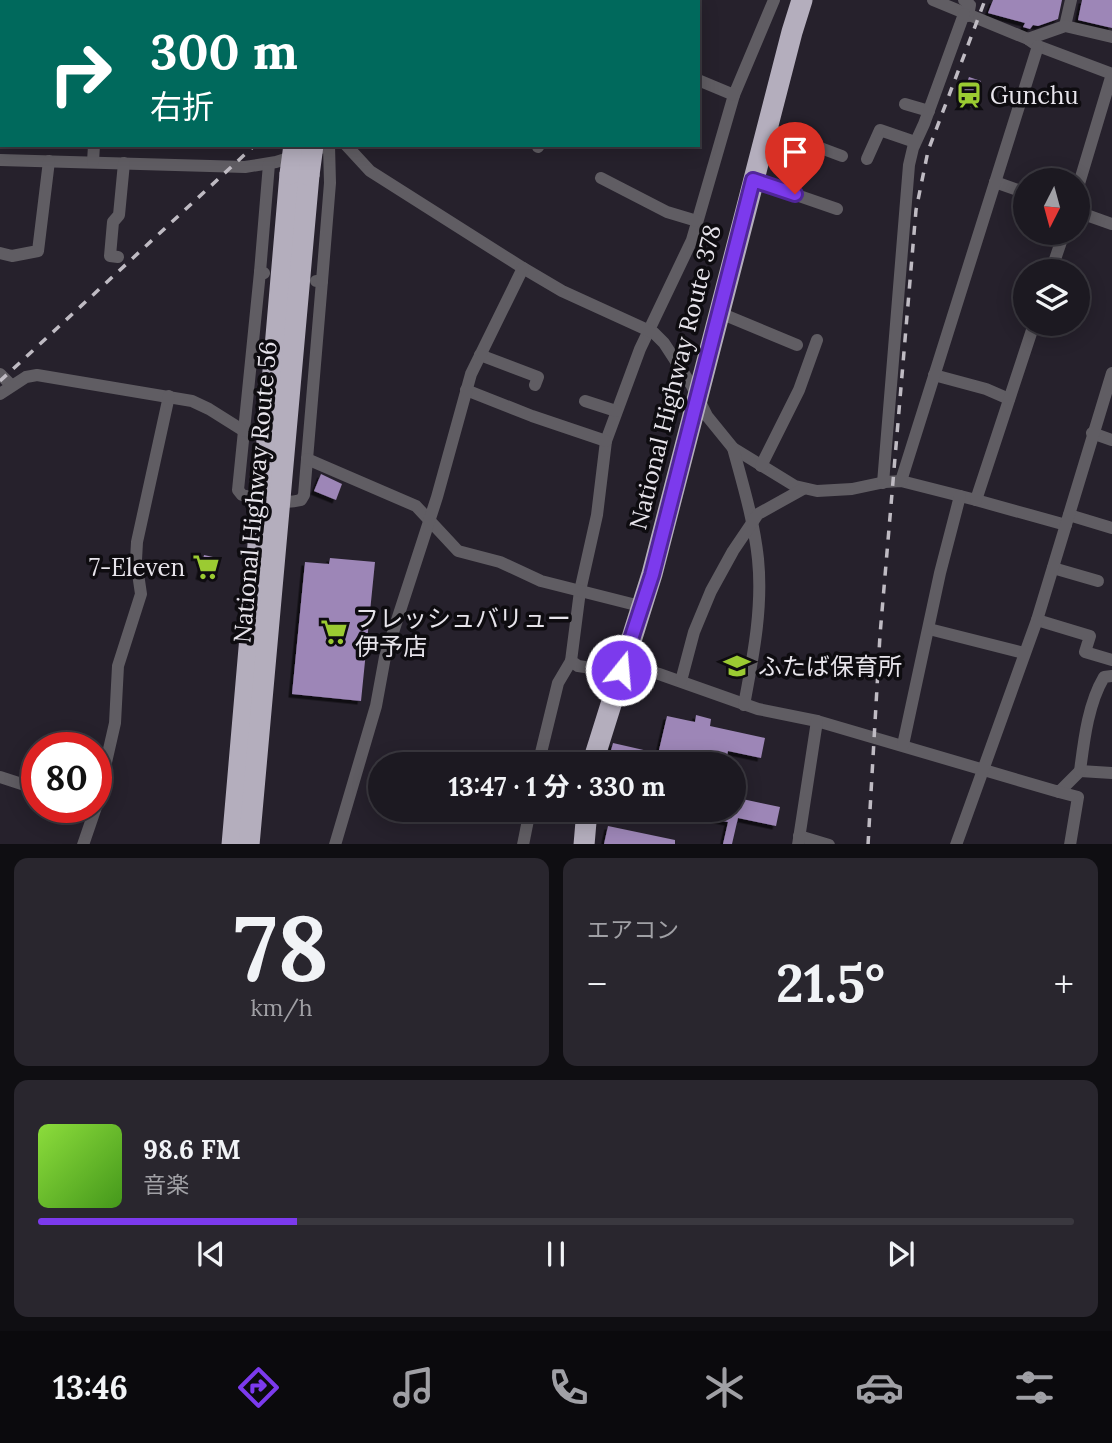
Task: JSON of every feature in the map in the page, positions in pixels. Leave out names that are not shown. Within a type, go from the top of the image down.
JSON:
[{"type":"highway","name":"National Highway Route 378","points":[[596,752],[652,575],[802,0]]},
{"type":"highway","name":"National Highway Route 56","points":[[232,844],[271,500],[300,174],[294,147]]},
{"type":"highway","name":"National Highway Route 56","points":[[300,174],[312,147]]},
{"type":"highway","name":"National Highway Route 56","points":[[249,844],[271,500]]},
{"type":"highway","points":[[584,844],[586,822]]},
{"type":"street","points":[[541,752],[558,683],[571,662],[580,591],[597,515],[606,440],[649,330],[687,253],[734,95],[774,0]]},
{"type":"street","points":[[933,0],[1112,74],[1084,168]]},
{"type":"street","points":[[883,483],[909,165],[915,142],[970,5],[964,0]]},
{"type":"street","points":[[1065,26],[1071,0]]},
{"type":"street","points":[[901,481],[995,182],[1033,43],[1065,26],[1112,37]]},
{"type":"street","points":[[700,81],[734,95]]},
{"type":"street","points":[[905,103],[929,111]]},
{"type":"street","points":[[767,128],[842,156]]},
{"type":"street","points":[[867,159],[880,130],[915,142]]},
{"type":"street","points":[[93,162],[94,147]]},
{"type":"street","points":[[0,160],[232,168],[269,164],[326,147]]},
{"type":"street","points":[[269,164],[262,273],[239,494],[295,502],[301,500],[304,495],[319,281],[330,183],[329,147]]},
{"type":"street","points":[[348,147],[370,172],[523,268],[573,296],[649,330],[664,343],[692,386],[706,416],[733,448],[803,489]]},
{"type":"street","points":[[0,253],[12,256],[38,251],[49,161]]},
{"type":"street","points":[[118,257],[110,256],[113,222],[119,215],[124,163]]},
{"type":"street","points":[[601,178],[667,212],[697,221]]},
{"type":"street","points":[[753,180],[837,209]]},
{"type":"street","points":[[995,182],[1013,188]]},
{"type":"street","points":[[1090,216],[1112,224]]},
{"type":"street","points":[[335,844],[376,706],[385,657],[437,497],[471,374],[523,268]]},
{"type":"street","points":[[720,313],[797,345]]},
{"type":"street","points":[[976,500],[1030,336]]},
{"type":"street","points":[[761,466],[799,390],[817,341]]},
{"type":"street","points":[[480,355],[538,377],[535,385]]},
{"type":"street","points":[[956,844],[1037,620],[1112,373]]},
{"type":"street","points":[[0,374],[11,386]]},
{"type":"street","points":[[0,394],[26,377],[37,374],[192,401],[244,431]]},
{"type":"street","points":[[934,375],[986,389],[1009,399]]},
{"type":"street","points":[[466,390],[532,416],[606,440]]},
{"type":"street","points":[[112,734],[118,666],[141,594],[136,560],[137,542],[169,396]]},
{"type":"street","points":[[585,401],[616,411]]},
{"type":"street","points":[[1092,433],[1112,440]]},
{"type":"street","points":[[733,448],[752,522],[758,562],[756,638],[744,705]]},
{"type":"street","points":[[307,459],[416,506],[458,551],[500,562],[541,581],[640,606]]},
{"type":"street","points":[[681,681],[694,632],[711,591],[752,522],[765,509],[803,489],[852,489],[901,481],[976,500],[1112,528]]},
{"type":"street","points":[[903,745],[960,496]]},
{"type":"street","points":[[1053,568],[1098,581]]},
{"type":"street","points":[[1037,620],[1090,636],[1085,652],[1112,660]]},
{"type":"street","points":[[929,629],[1024,653]]},
{"type":"street","points":[[571,662],[585,667],[659,674],[744,705],[775,714],[817,721],[1078,797],[1070,844]]},
{"type":"street","points":[[1059,792],[1080,771],[1084,739],[1094,701],[1104,677],[1112,676]]},
{"type":"street","points":[[817,721],[799,840],[823,844]]},
{"type":"street","points":[[1080,771],[1112,773]]},
{"type":"street","points":[[0,777],[21,784]]},
{"type":"street","points":[[523,844],[528,822]]},
{"type":"street","points":[[83,844],[89,823]]},
{"type":"building","points":[[993,0],[1062,0],[1058,19],[1038,26],[1033,25],[1030,29],[1023,27],[1025,23],[988,13]]},
{"type":"building","points":[[1082,0],[1112,0],[1112,28],[1078,20]]},
{"type":"building","points":[[969,77],[981,81],[973,107],[960,102]]},
{"type":"building","points":[[321,474],[342,484],[336,500],[314,491]]},
{"type":"building","name":"7-Eleven","points":[[204,555],[213,557],[209,579],[199,576]]},
{"type":"building","points":[[330,558],[375,562],[361,701],[292,694],[305,562],[329,564]]},
{"type":"building","points":[[696,715],[711,719],[710,726],[765,738],[761,758],[746,755],[746,752],[659,750],[667,716],[695,722]]},
{"type":"building","points":[[613,743],[648,751],[648,752],[611,752]]},
{"type":"building","points":[[746,800],[780,807],[776,826],[746,820]]},
{"type":"building","points":[[728,822],[737,822],[732,844],[723,844]]},
{"type":"building","points":[[608,826],[675,840],[675,844],[604,844]]},
{"type":"railway","points":[[868,844],[880,635],[916,210],[928,151],[985,0]]},
{"type":"railway","points":[[0,381],[253,147]]},
{"type":"place","name":"Gunchu","points":[[969,95]]},
{"type":"place","name":"7-Eleven","points":[[206,567]]},
{"type":"place","name":"フレッシュバリュー 伊予店","points":[[334,632]]},
{"type":"place","name":"ふたば保育所","points":[[737,666]]},
{"type":"route","points":[[621,670],[652,575],[753,180],[795,194]]}]
